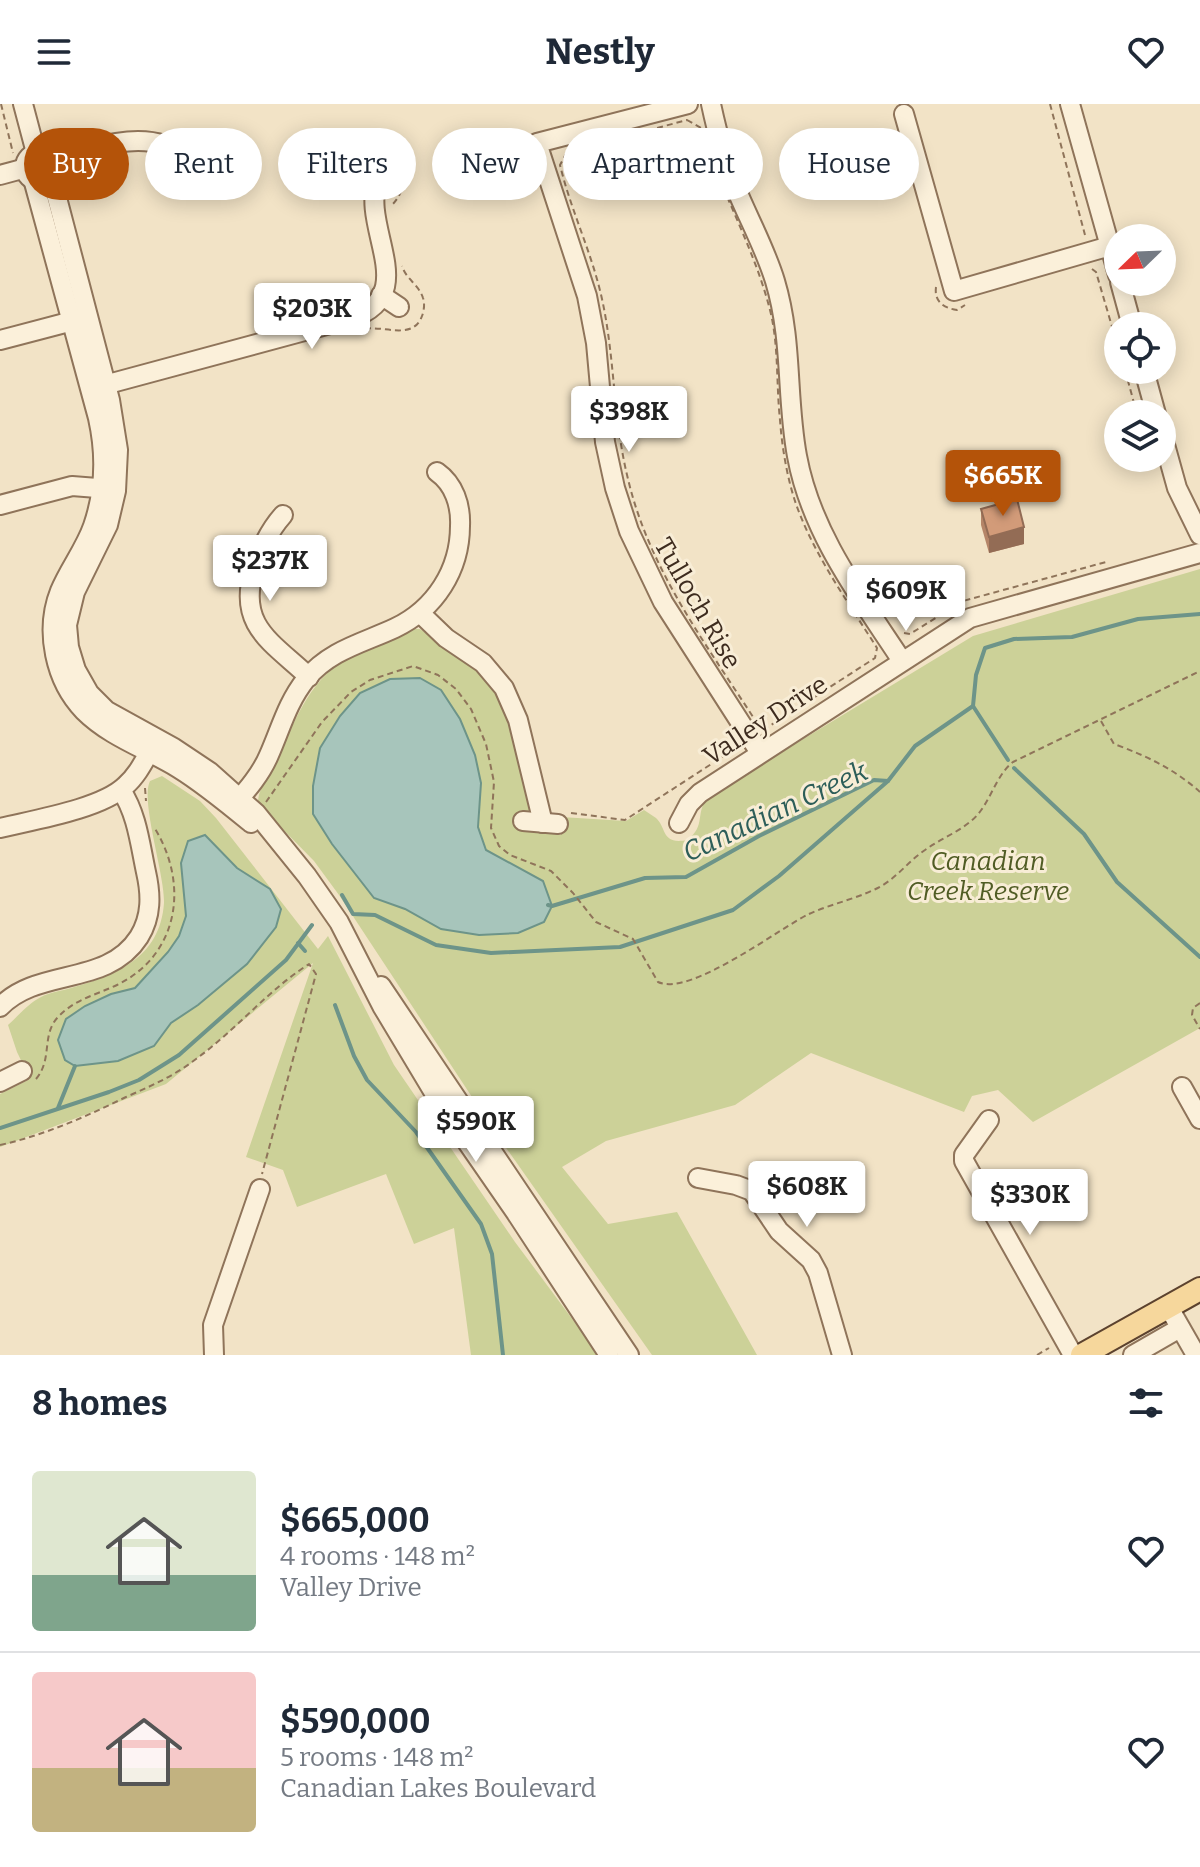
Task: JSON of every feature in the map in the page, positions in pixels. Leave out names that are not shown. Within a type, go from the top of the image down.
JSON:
[{"type":"main road","points":[[1082,1355],[1200,1289]]},
{"type":"street","points":[[23,104],[28,128]]},
{"type":"street","name":"Tulloch Rise","points":[[688,104],[537,143],[587,296],[596,343],[603,430],[615,488],[629,531],[663,602],[760,753]]},
{"type":"street","points":[[711,104],[730,173],[766,254],[779,298],[790,362],[795,445],[811,507],[838,562],[902,661]]},
{"type":"street","points":[[1070,104],[1104,225]]},
{"type":"street","points":[[904,114],[954,291],[1104,248]]},
{"type":"street","points":[[0,175],[24,169]]},
{"type":"street","points":[[45,200],[98,387],[109,489],[106,533],[72,599],[67,625],[69,647],[79,677],[96,701],[153,745],[194,760],[285,850],[326,901],[356,952],[382,1006],[442,1106],[609,1355]]},
{"type":"street","points":[[98,387],[354,318],[366,312],[381,295],[388,272],[373,200]]},
{"type":"street","points":[[381,295],[399,307]]},
{"type":"street","points":[[0,340],[80,319]]},
{"type":"street","points":[[237,803],[265,764],[285,712],[309,677],[345,649],[394,629],[420,613],[447,580],[459,543],[460,518],[457,500],[448,481],[437,472]]},
{"type":"street","points":[[1173,472],[1200,535]]},
{"type":"street","points":[[0,505],[72,486],[109,489]]},
{"type":"street","points":[[283,515],[261,548],[249,588],[249,607],[261,632],[309,677]]},
{"type":"street","name":"Valley Drive","points":[[679,823],[697,796],[977,615],[1200,553]]},
{"type":"street","points":[[420,613],[446,638],[488,668],[504,688],[557,820],[523,821]]},
{"type":"street","points":[[0,828],[81,807],[121,790],[136,774],[153,745]]},
{"type":"street","points":[[0,1007],[26,988],[112,963],[140,935],[149,911],[149,883],[132,808],[121,790]]},
{"type":"street","points":[[356,952],[397,1007],[629,1355]]},
{"type":"street","points":[[1182,1087],[1200,1119]]},
{"type":"street","points":[[989,1120],[964,1155],[964,1161],[1073,1355]]},
{"type":"street","points":[[698,1178],[752,1191],[779,1231],[811,1260],[818,1273],[842,1355]]},
{"type":"street","points":[[214,1355],[212,1336],[215,1318],[260,1189]]},
{"type":"street","points":[[1168,1306],[1196,1355]]},
{"type":"street","points":[[1133,1355],[1180,1328]]},
{"type":"path","points":[[1,104],[24,146]]},
{"type":"path","points":[[1050,104],[1086,233],[1078,243],[1085,268],[1096,272],[1108,312]]},
{"type":"path","points":[[687,120],[701,128],[711,162],[761,278],[771,313],[780,420],[796,505],[823,560],[877,648],[875,658],[768,727],[755,720],[681,606],[642,526],[628,483],[617,429],[611,353],[602,296],[560,165],[567,152],[687,120]]},
{"type":"path","points":[[937,281],[936,294],[944,307],[957,310],[974,299]]},
{"type":"path","points":[[564,883],[596,922],[624,933],[638,946],[658,982],[665,985],[688,981],[737,958],[808,915],[880,887],[924,850],[975,819],[1013,762],[1200,671]]},
{"type":"path","points":[[1100,720],[1114,744],[1154,759],[1182,776],[1200,792]]},
{"type":"path","points":[[557,820],[625,820],[733,750],[735,740],[732,735],[744,728]]},
{"type":"path","points":[[0,1145],[28,1139],[85,1118],[160,1083],[196,1059],[266,995],[309,964],[316,974],[260,1189]]},
{"type":"path","points":[[1200,1003],[1192,1013],[1200,1029]]},
{"type":"green space","name":"Canadian Creek Reserve","points":[[1200,569],[1200,1028],[1033,1122],[998,1090],[972,1096],[964,1112],[811,1053],[735,1105],[606,1141],[562,1167],[608,1224],[677,1212],[757,1355],[652,1355],[497,1135],[339,895],[314,861],[258,804],[262,787],[298,713],[327,673],[356,653],[413,629],[420,629],[477,670],[494,688],[511,725],[531,809],[524,814],[519,828],[561,835],[561,817],[626,821],[644,810],[656,818],[669,838],[687,840],[697,829],[702,808],[709,796],[973,636]]},
{"type":"green space","points":[[162,776],[200,801],[216,818],[318,949],[328,936],[394,1065],[515,1242],[599,1355],[471,1355],[454,1228],[414,1244],[386,1174],[297,1207],[283,1170],[246,1157],[313,963],[166,1084],[0,1147],[0,1094],[30,1079],[8,1025],[41,997],[104,977],[133,961],[145,951],[161,922],[163,891],[150,821],[148,791],[150,781]]},
{"type":"water","points":[[420,678],[441,690],[460,719],[475,755],[481,783],[478,827],[486,850],[543,881],[552,906],[544,922],[518,933],[479,935],[441,929],[405,909],[374,898],[313,814],[313,786],[320,748],[340,716],[360,693],[390,679]]},
{"type":"water","points":[[205,835],[237,868],[270,889],[281,909],[276,927],[247,964],[171,1023],[154,1046],[118,1061],[75,1066],[65,1060],[58,1040],[66,1019],[111,994],[135,988],[168,952],[179,936],[186,916],[181,863],[188,841]]},
{"type":"building","points":[[1017,499],[1024,527],[989,537],[981,509]]},
{"type":"waterway","name":"Canadian Creek","points":[[548,905],[645,878],[686,877],[759,836],[874,780],[888,781],[915,746],[973,706],[976,675],[985,648],[1014,639],[1072,637],[1138,619],[1200,614]]},
{"type":"waterway","points":[[973,706],[1008,760]]},
{"type":"waterway","points":[[1014,768],[1084,834],[1117,882],[1200,957]]},
{"type":"waterway","points":[[342,895],[353,914],[375,915],[436,945],[491,953],[620,947],[733,910],[779,876],[888,781]]},
{"type":"waterway","name":"Canadian Creek","points":[[0,1128],[139,1080],[179,1055],[286,960],[312,925]]},
{"type":"waterway","points":[[298,943],[305,951]]},
{"type":"waterway","points":[[335,1005],[354,1056],[367,1080],[416,1132],[481,1224],[492,1254],[503,1355]]},
{"type":"waterway","points":[[58,1108],[75,1066]]}]
